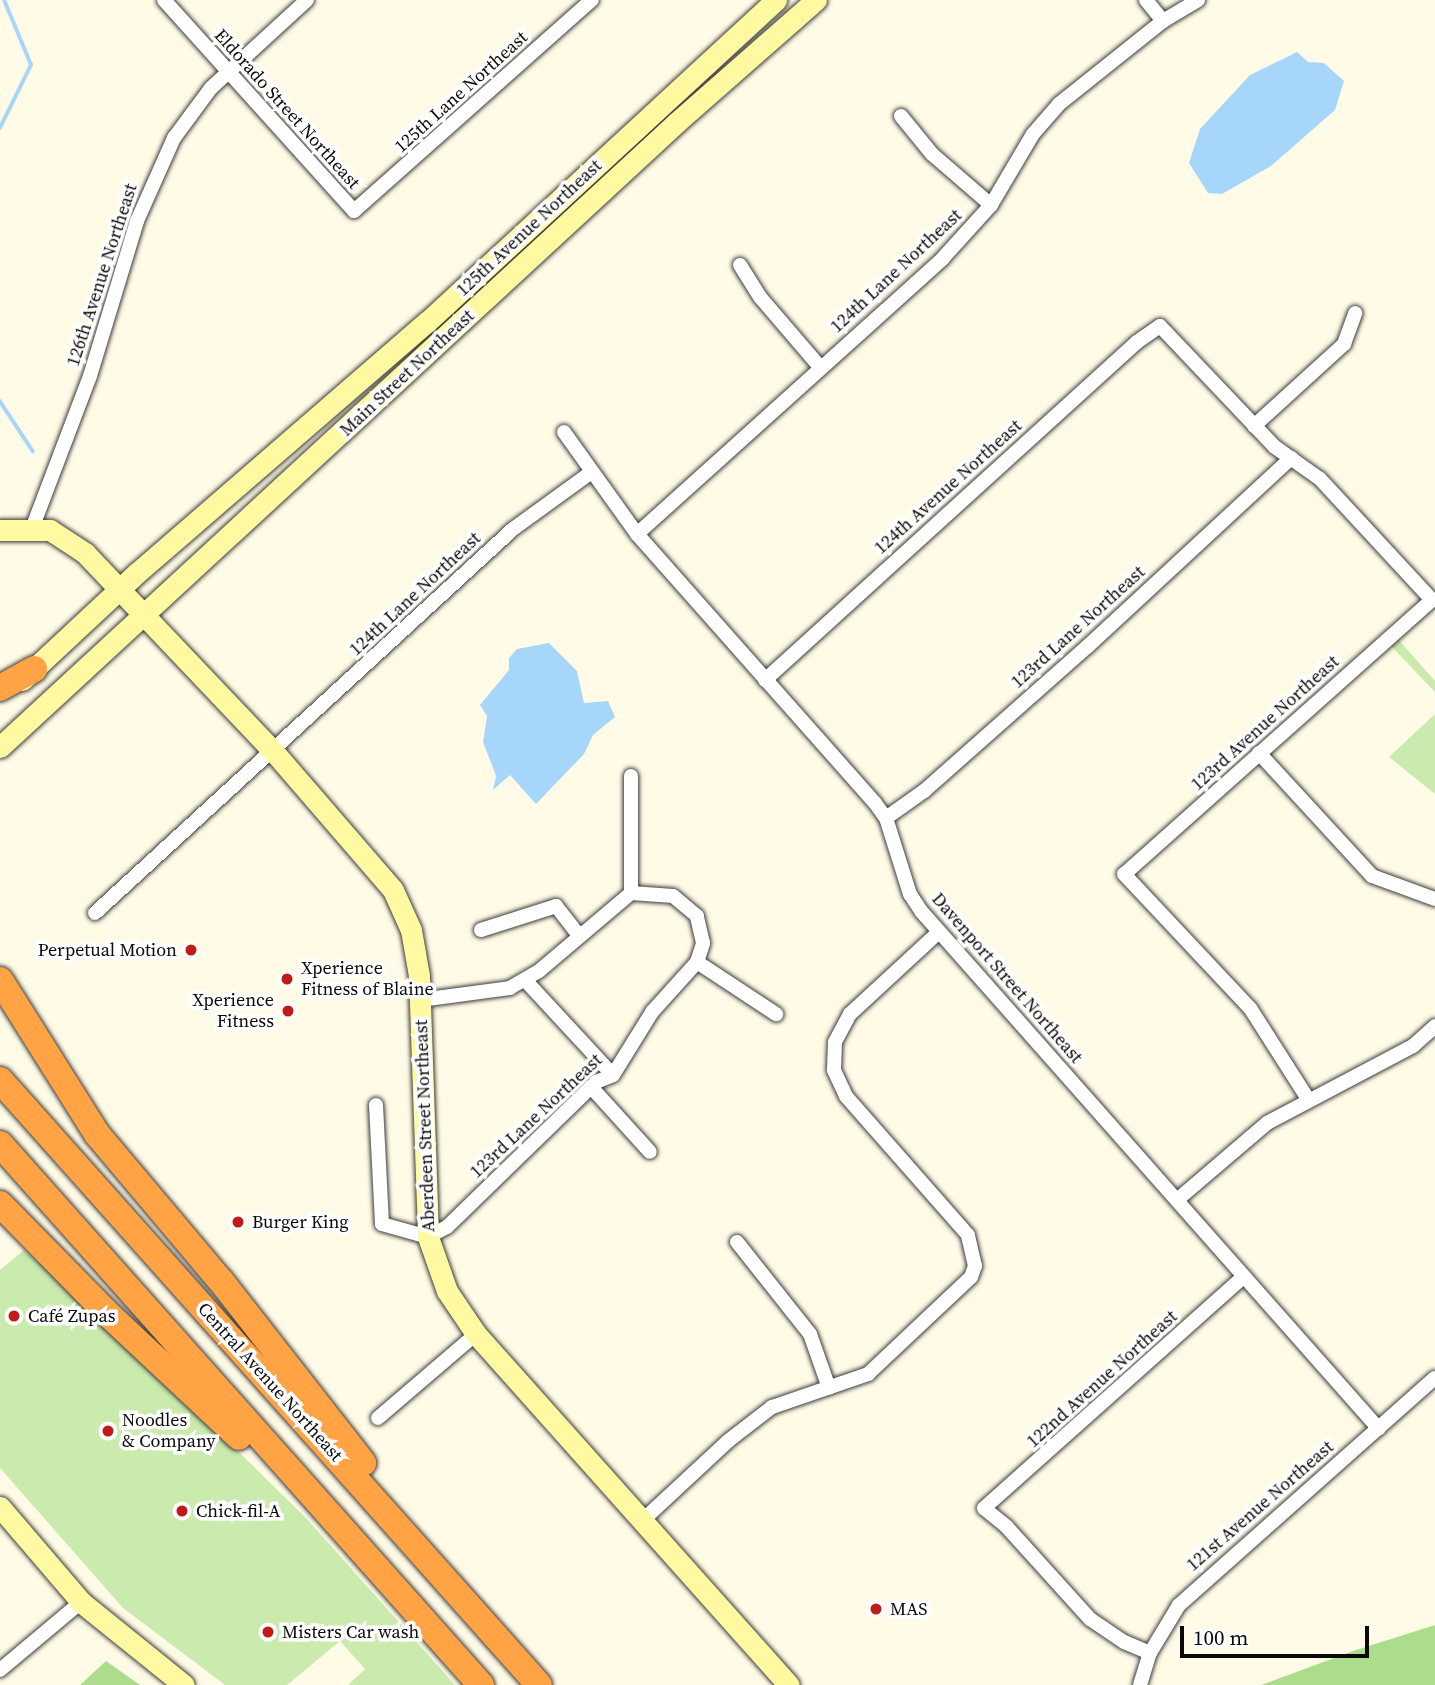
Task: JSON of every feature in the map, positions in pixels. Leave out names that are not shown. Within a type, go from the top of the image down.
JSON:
[{"type":"highway","points":[[0,688],[34,668]]},
{"type":"highway","points":[[0,980],[97,1134],[229,1291],[421,1537],[454,1589]]},
{"type":"highway","name":"Central Avenue Northeast","points":[[0,1080],[539,1685]]},
{"type":"highway","points":[[0,1144],[481,1685]]},
{"type":"highway","points":[[0,1204],[133,1339],[331,1516]]},
{"type":"main road","name":"125th Avenue Northeast","points":[[120,589],[427,322],[776,0]]},
{"type":"main road","name":"Main Street Northeast","points":[[0,747],[677,122],[816,0]]},
{"type":"main road","points":[[0,530],[33,526],[51,530],[76,545],[120,589],[0,700]]},
{"type":"main road","name":"Aberdeen Street Northeast","points":[[120,589],[274,752],[393,890],[411,930],[419,1000],[428,1237],[447,1291],[475,1334],[789,1685]]},
{"type":"main road","points":[[0,1507],[81,1602],[184,1685]]},
{"type":"street","name":"Eldorado Street Northeast","points":[[164,0],[354,211]]},
{"type":"street","name":"126th Avenue Northeast","points":[[33,526],[90,376],[149,189],[191,111],[228,72],[307,0]]},
{"type":"street","name":"125th Lane Northeast","points":[[354,211],[592,0]]},
{"type":"street","points":[[1146,0],[1163,21]]},
{"type":"street","name":"124th Lane Northeast","points":[[637,534],[943,258],[991,205],[1032,134],[1059,104],[1163,21],[1198,0]]},
{"type":"street","points":[[901,116],[932,154],[991,205]]},
{"type":"street","points":[[740,265],[760,297],[820,367]]},
{"type":"street","points":[[1291,458],[1254,426],[1344,344],[1355,313]]},
{"type":"street","name":"124th Avenue Northeast","points":[[765,680],[1160,326],[1254,426]]},
{"type":"street","name":"Davenport Street Northeast","points":[[564,432],[590,473],[637,534],[886,818],[910,894],[939,932],[1379,1429]]},
{"type":"street","name":"123rd Avenue Northeast","points":[[1291,458],[1320,479],[1432,600],[1124,874],[1250,1008],[1308,1099]]},
{"type":"street","name":"123rd Lane Northeast","points":[[886,818],[924,791],[1088,646],[1291,458]]},
{"type":"street","name":"124th Lane Northeast","points":[[94,913],[274,752],[513,529],[590,473]]},
{"type":"street","points":[[1259,753],[1372,876],[1435,899]]},
{"type":"street","points":[[631,776],[631,893]]},
{"type":"street","points":[[419,1000],[496,991],[525,980],[631,893],[657,892],[684,902],[697,916],[703,943],[697,962],[776,1014]]},
{"type":"street","points":[[481,930],[556,905],[578,934]]},
{"type":"street","points":[[643,1520],[728,1441],[772,1407],[868,1374],[964,1288],[975,1266],[968,1235],[846,1096],[833,1056],[841,1028],[850,1014],[939,932]]},
{"type":"street","name":"123rd Lane Northeast","points":[[428,1237],[447,1227],[592,1088],[613,1075],[652,1012],[697,962]]},
{"type":"street","points":[[525,980],[613,1075]]},
{"type":"street","points":[[1178,1200],[1267,1123],[1308,1099],[1390,1059],[1435,1026]]},
{"type":"street","points":[[592,1088],[650,1152]]},
{"type":"street","points":[[376,1105],[382,1224],[428,1237]]},
{"type":"street","points":[[737,1242],[810,1334],[829,1388]]},
{"type":"street","name":"122nd Avenue Northeast","points":[[1150,1653],[1124,1642],[1090,1619],[1006,1526],[984,1508],[1244,1276]]},
{"type":"street","points":[[378,1418],[475,1334]]},
{"type":"street","name":"121st Avenue Northeast","points":[[1140,1685],[1150,1653],[1179,1605],[1197,1586],[1435,1378]]},
{"type":"street","points":[[0,1670],[81,1602]]},
{"type":"green space","points":[[1398,639],[1435,681],[1435,692],[1391,646]]},
{"type":"green space","points":[[1435,714],[1435,794],[1389,757]]},
{"type":"green space","points":[[24,1250],[128,1343],[306,1518],[455,1685],[348,1685],[365,1669],[340,1641],[287,1685],[225,1685],[123,1608],[0,1468],[0,1270]]},
{"type":"green space","points":[[1435,1625],[1435,1685],[1261,1685],[1353,1651]]},
{"type":"green space","points":[[106,1661],[140,1685],[80,1685]]},
{"type":"water","points":[[1297,52],[1308,62],[1324,63],[1344,81],[1335,110],[1271,166],[1222,194],[1208,193],[1189,163],[1200,129],[1250,75]]},
{"type":"water","points":[[549,643],[577,671],[584,703],[608,701],[615,717],[593,735],[584,754],[536,804],[510,775],[493,790],[496,776],[483,742],[487,716],[480,705],[509,670],[509,658],[517,649]]},
{"type":"waterway","points":[[0,128],[31,65],[4,0]]},
{"type":"waterway","points":[[0,401],[33,451]]},
{"type":"place","name":"Perpetual Motion","points":[[191,950]]},
{"type":"place","name":"Xperience Fitness of Blaine","points":[[287,979]]},
{"type":"place","name":"Xperience Fitness","points":[[288,1011]]},
{"type":"place","name":"Burger King","points":[[238,1222]]},
{"type":"place","name":"Café Zupas","points":[[14,1316]]},
{"type":"place","name":"Noodles & Company","points":[[108,1431]]},
{"type":"place","name":"Chick-fil-A","points":[[182,1511]]},
{"type":"place","name":"MAS","points":[[876,1609]]},
{"type":"place","name":"Misters Car wash","points":[[268,1632]]}]
